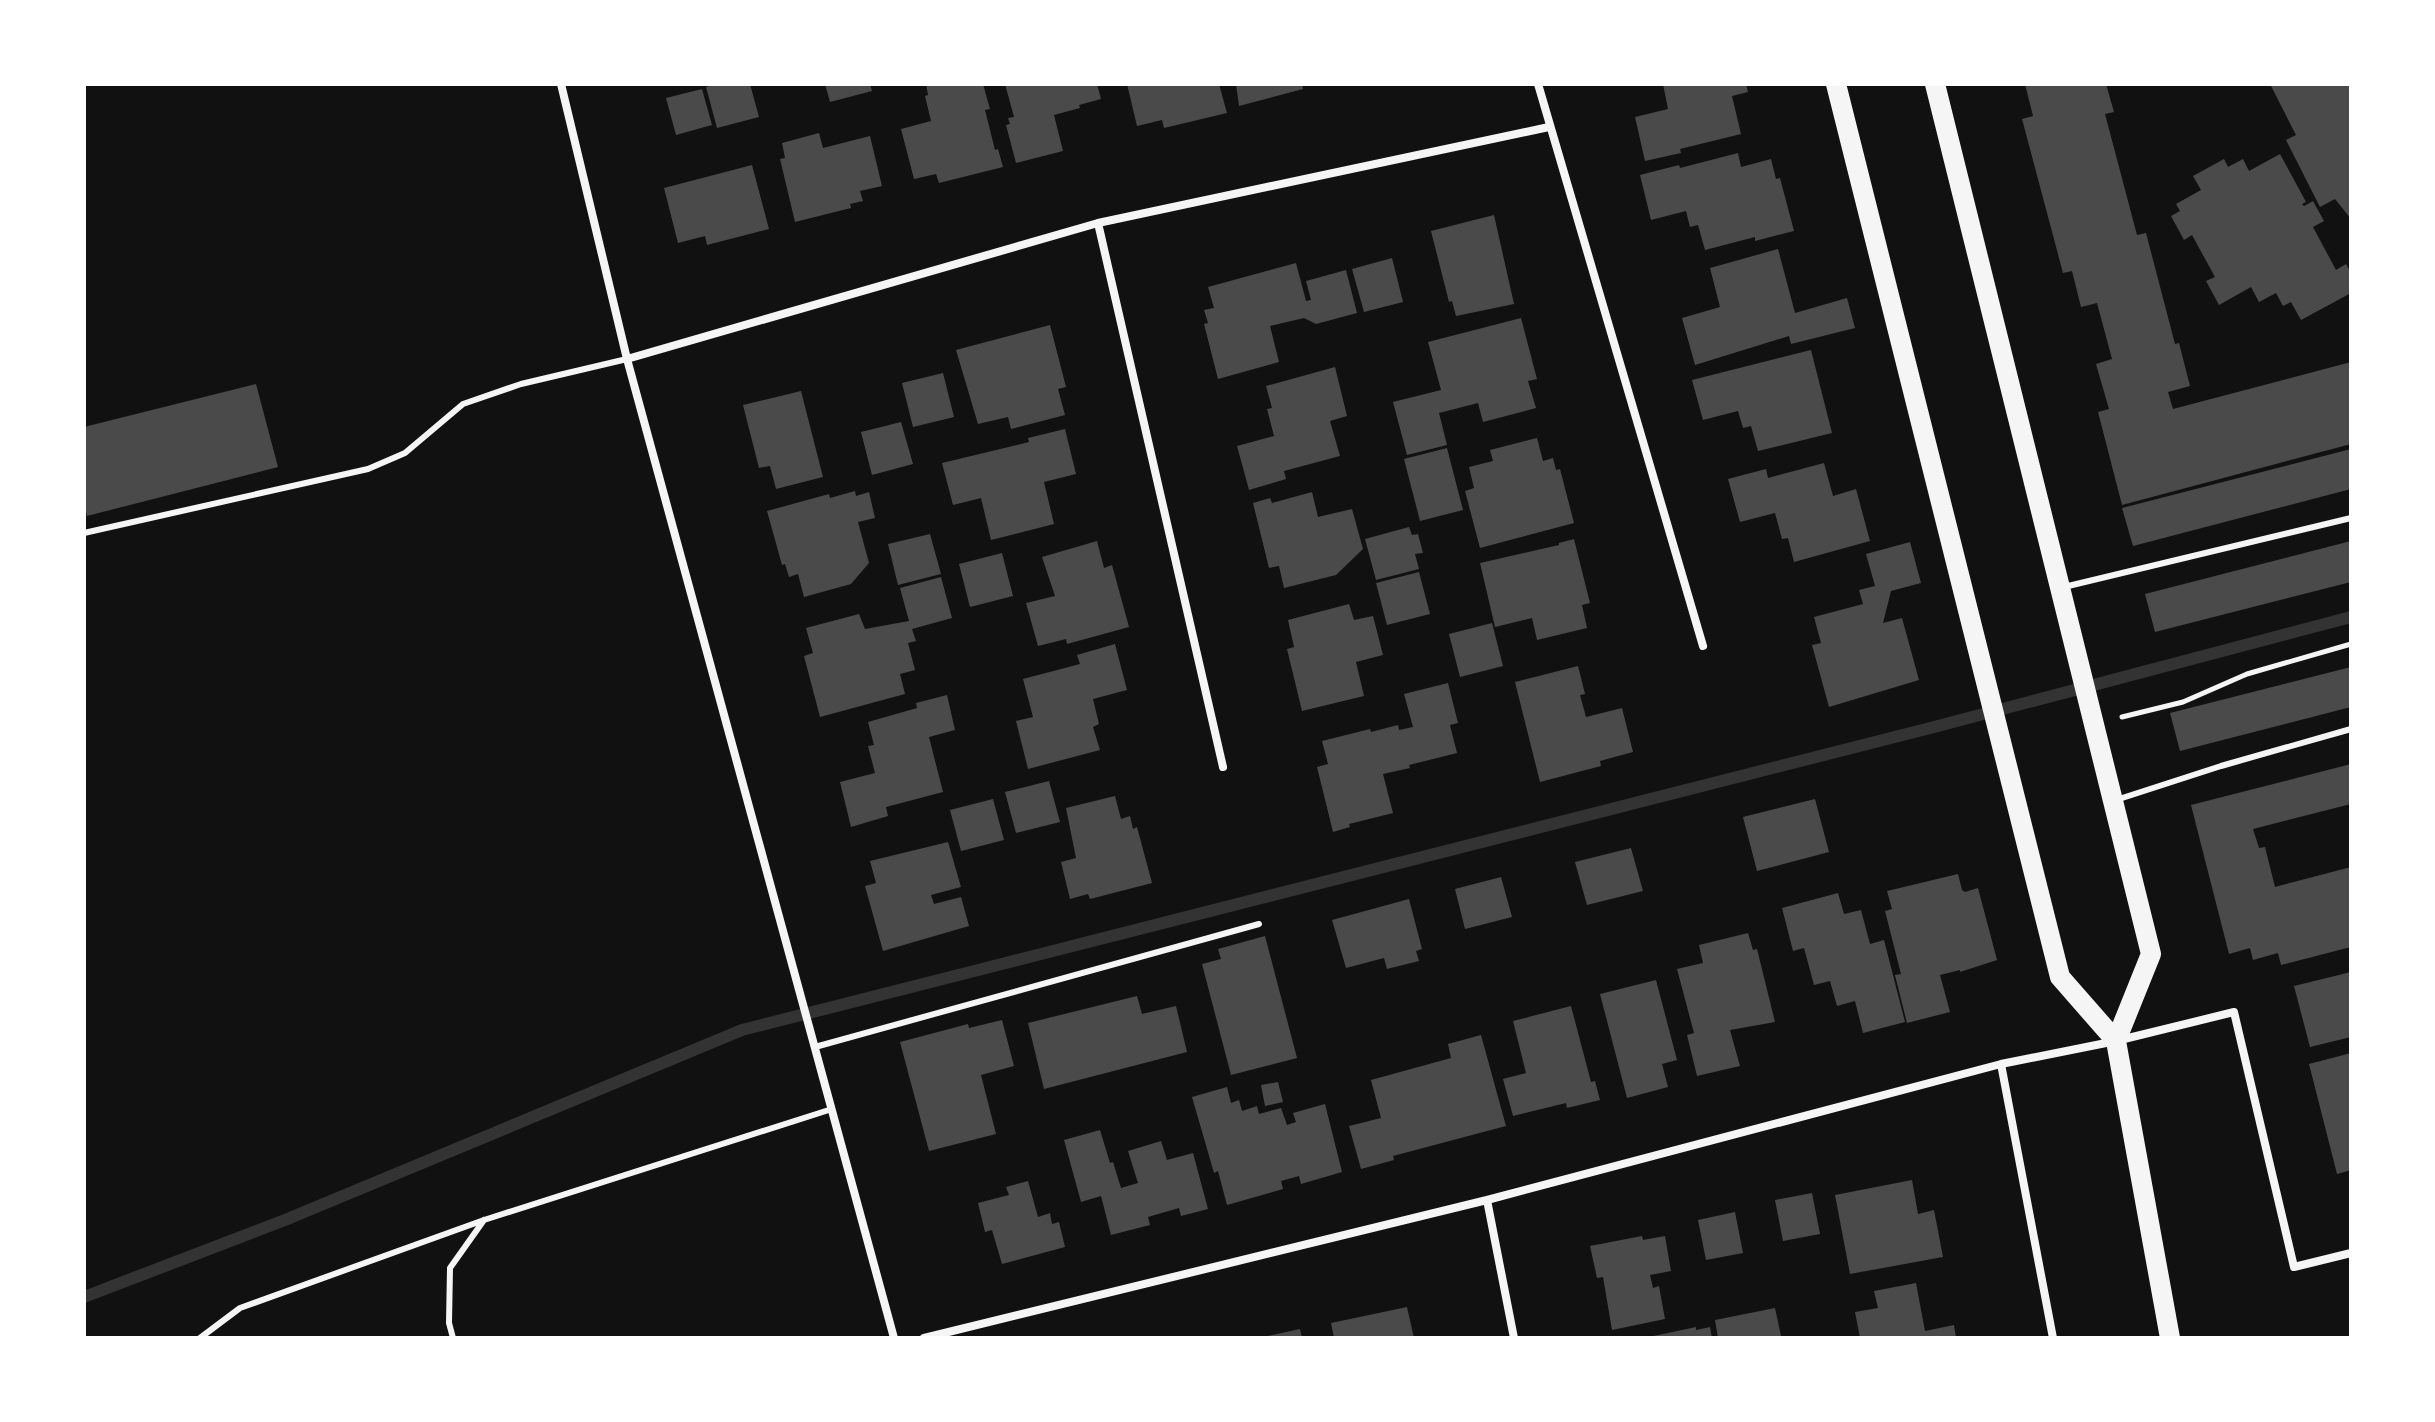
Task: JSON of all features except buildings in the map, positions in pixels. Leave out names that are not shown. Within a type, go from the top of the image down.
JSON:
[{"type":"main road","points":[[1836,84],[2060,977],[2116,1041],[2170,1338]]},
{"type":"main road","points":[[1935,84],[2151,954],[2116,1041]]},
{"type":"street","points":[[561,84],[627,359],[894,1338]]},
{"type":"street","points":[[1538,84],[1703,646]]},
{"type":"street","points":[[627,359],[1098,223],[1549,127]]},
{"type":"street","points":[[1098,223],[1223,767]]},
{"type":"street","points":[[924,1338],[1487,1200],[2001,1064],[2116,1041],[2234,1012],[2294,1267],[2351,1253]]},
{"type":"street","points":[[2001,1064],[2053,1338]]},
{"type":"street","points":[[1487,1200],[1514,1338]]},
{"type":"lane","points":[[84,533],[368,469],[405,453],[463,404],[521,384],[627,359]]},
{"type":"lane","points":[[2060,588],[2351,518]]},
{"type":"lane","points":[[2113,801],[2351,729]]},
{"type":"lane","points":[[815,1047],[1259,924]]},
{"type":"lane","points":[[200,1338],[240,1308],[484,1220],[832,1109]]},
{"type":"lane","points":[[453,1338],[449,1323],[450,1268],[484,1220]]},
{"type":"path","points":[[2092,718],[2183,702],[2247,674],[2351,644]]},
{"type":"waterway","points":[[84,1297],[285,1220],[742,1030],[1938,726],[2351,617]]}]
